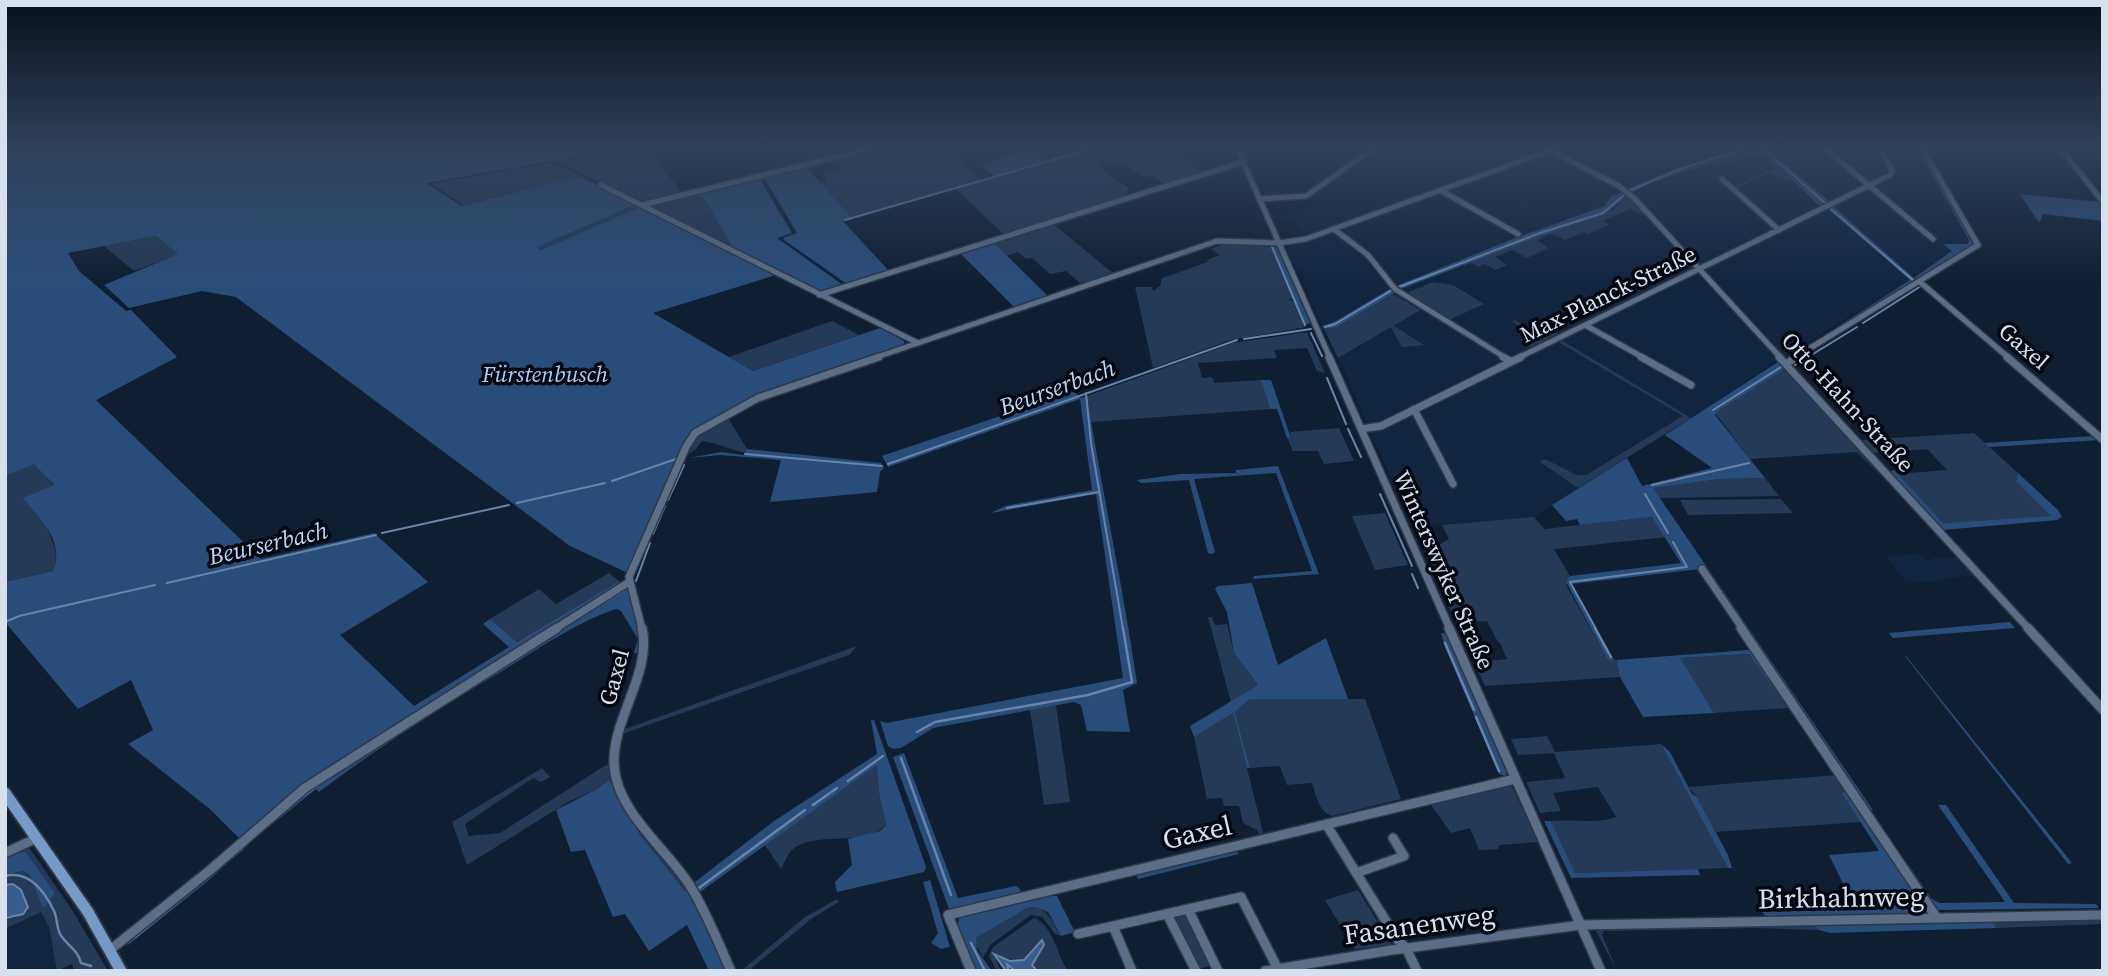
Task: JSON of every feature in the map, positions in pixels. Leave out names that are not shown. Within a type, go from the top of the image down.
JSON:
[{"type":"main road","points":[[5,793],[110,950],[121,971]]},
{"type":"street","points":[[613,192],[918,343]]},
{"type":"street","points":[[641,206],[699,192]]},
{"type":"street","points":[[819,295],[1148,192]]},
{"type":"street","name":"Winterswyker Straße","points":[[1256,192],[1601,971]]},
{"type":"street","points":[[1259,199],[1306,195],[1311,192]]},
{"type":"street","points":[[110,950],[209,871],[305,788],[629,582],[686,447],[695,433],[743,405],[1221,240],[1279,243],[1335,230],[1436,192]]},
{"type":"street","points":[[1443,192],[1518,234]]},
{"type":"street","name":"Otto-Hahn-Straße","points":[[1627,192],[2103,710]]},
{"type":"street","points":[[1735,192],[1779,230]]},
{"type":"street","name":"Max-Planck-Straße","points":[[1362,429],[1381,426],[1855,192]]},
{"type":"street","points":[[1876,192],[1933,239]]},
{"type":"street","points":[[1787,363],[1978,246],[1947,192]]},
{"type":"street","points":[[1335,230],[1368,256],[1395,289],[1510,361]]},
{"type":"street","name":"Gaxel","points":[[1920,282],[2103,440]]},
{"type":"street","points":[[1585,325],[1691,385]]},
{"type":"street","points":[[1414,409],[1453,484]]},
{"type":"street","points":[[1702,569],[1937,918]]},
{"type":"street","name":"Gaxel","points":[[629,582],[643,632],[643,645],[617,739],[615,772],[643,826],[694,894],[731,971]]},
{"type":"street","name":"Gaxel","points":[[971,971],[948,915],[1515,779]]},
{"type":"street","points":[[1326,824],[1397,939],[1406,948],[1417,971]]},
{"type":"street","points":[[5,853],[37,838]]},
{"type":"street","points":[[1356,873],[1404,856],[1392,838]]},
{"type":"street","points":[[1078,934],[1241,897],[1279,970]]},
{"type":"street","points":[[1188,909],[1218,971]]},
{"type":"street","points":[[1167,914],[1196,971]]},
{"type":"street","name":"Birkhahnweg","points":[[1581,925],[2103,915]]},
{"type":"street","name":"Fasanenweg","points":[[1265,971],[1406,948],[1581,925]]},
{"type":"street","points":[[1113,926],[1132,971]]},
{"type":"shaded area","points":[[443,192],[518,192],[464,205]]},
{"type":"shaded area","points":[[617,192],[680,192],[682,194],[641,204]]},
{"type":"shaded area","points":[[700,192],[735,249],[645,206]]},
{"type":"shaded area","points":[[829,192],[943,192],[853,218]]},
{"type":"shaded area","points":[[959,192],[1127,192],[1130,195],[1004,235]]},
{"type":"shaded area","points":[[1315,192],[1941,192],[1969,240],[1968,244],[1932,264],[1934,266],[1784,356],[1530,519],[1412,526],[1338,357],[1418,310],[1393,294],[1396,292],[1383,292],[1334,322],[1322,326],[1287,248],[1332,234],[1326,231],[1309,234],[1281,215],[1314,205],[1306,198]]},
{"type":"shaded area","points":[[1627,196],[1644,215],[1630,209],[1603,221],[1609,225],[1565,240],[1551,234],[1537,240],[1548,248],[1527,258],[1512,250],[1495,257],[1507,265],[1495,270],[1485,264],[1478,267],[1471,262],[1614,209]]},
{"type":"shaded area","points":[[635,205],[640,207],[542,250],[536,247]]},
{"type":"shaded area","points":[[1051,222],[1114,274],[1082,285],[1066,271],[1050,274],[1032,258],[1026,259],[1018,252],[1006,256],[992,241]]},
{"type":"shaded area","points":[[156,236],[179,254],[134,271],[104,246]]},
{"type":"shaded area","points":[[1218,241],[1270,245],[1294,298],[1288,300],[1295,301],[1306,327],[1231,340],[1153,368],[1135,287],[1152,287],[1153,291],[1160,286],[1162,278],[1208,262],[1207,260],[1219,255],[1211,249],[1228,243]]},
{"type":"shaded area","points":[[1433,282],[1453,285],[1484,304],[1449,320],[1408,295],[1409,292]]},
{"type":"shaded area","points":[[1393,294],[1420,310],[1394,326],[1424,345],[1402,347],[1391,327],[1338,358],[1324,329],[1337,327]]},
{"type":"shaded area","points":[[1515,320],[1539,334],[1548,330],[1539,324],[1543,322],[1557,334],[1531,347],[1520,340],[1532,334],[1511,321]]},
{"type":"shaded area","points":[[832,321],[859,335],[753,371],[729,357]]},
{"type":"shaded area","points":[[1307,332],[1325,373],[1317,371],[1307,348],[1274,350],[1277,358],[1198,363],[1202,378],[1212,377],[1214,383],[1261,380],[1270,409],[1091,422],[1087,396],[1233,343]]},
{"type":"shaded area","points":[[1561,340],[1691,418],[1578,488],[1540,462],[1545,459],[1577,475],[1586,475],[1683,416],[1560,343]]},
{"type":"shaded area","points":[[1778,362],[1881,476],[1857,452],[1750,459],[1715,413],[1783,368]]},
{"type":"shaded area","points":[[727,416],[747,449],[746,453],[702,441],[686,456],[696,436]]},
{"type":"shaded area","points":[[1339,428],[1354,461],[1324,464],[1318,451],[1293,451],[1287,438],[1291,438],[1290,432]]},
{"type":"shaded area","points":[[1974,433],[2018,473],[2016,481],[2052,516],[1943,523],[1897,474],[1947,470],[1927,449],[1875,453],[1860,440]]},
{"type":"shaded area","points":[[34,463],[54,486],[47,524],[55,550],[55,565],[53,571],[5,582],[5,476]]},
{"type":"shaded area","points":[[1765,478],[1779,496],[1660,498],[1652,488],[1720,479]]},
{"type":"shaded area","points":[[1781,499],[1793,513],[1688,515],[1680,500]]},
{"type":"shaded area","points":[[1385,513],[1408,565],[1375,570],[1352,516]]},
{"type":"shaded area","points":[[1534,517],[1544,529],[1652,517],[1667,537],[1554,549],[1570,576],[1566,585],[1608,660],[1616,660],[1620,677],[1485,686],[1474,662],[1507,659],[1500,643],[1487,621],[1456,623],[1425,553],[1449,539],[1442,525]]},
{"type":"shaded area","points":[[1918,554],[1927,561],[1957,557],[1975,576],[1944,578],[1943,581],[1907,582],[1885,556]]},
{"type":"shaded area","points":[[609,573],[619,581],[517,642],[490,619],[539,589],[556,604]]},
{"type":"shaded area","points":[[1208,617],[1212,617],[1215,625],[1227,624],[1234,653],[1258,685],[1231,702]]},
{"type":"shaded area","points":[[857,646],[849,655],[622,734],[625,729]]},
{"type":"shaded area","points":[[1750,654],[1787,705],[1791,704],[1795,710],[1788,708],[1714,713],[1679,658]]},
{"type":"shaded area","points":[[1250,699],[1365,699],[1401,799],[1332,816],[1321,807],[1312,783],[1287,785],[1280,766],[1250,768],[1235,712]]},
{"type":"shaded area","points":[[1056,705],[1070,802],[1044,805],[1030,710]]},
{"type":"shaded area","points":[[1233,713],[1264,836],[1260,837],[1257,830],[1243,823],[1239,806],[1224,806],[1222,798],[1207,799],[1194,737]]},
{"type":"shaded area","points":[[1547,736],[1555,752],[1661,744],[1728,868],[1575,873],[1551,821],[1600,821],[1616,817],[1598,787],[1553,793],[1561,811],[1540,813],[1526,782],[1565,778],[1554,753],[1518,755],[1511,739]]},
{"type":"shaded area","points":[[878,764],[879,793],[886,825],[864,836],[801,844],[790,852],[781,869],[765,845]]},
{"type":"shaded area","points":[[606,765],[610,766],[616,783],[689,890],[686,892],[641,836],[616,791],[599,788],[568,802],[467,865],[452,822],[542,768],[550,777],[541,782],[533,778],[465,824],[469,836],[500,833]]},
{"type":"shaded area","points":[[1837,775],[1850,790],[1843,793],[1861,822],[1716,832],[1697,797],[1688,787]]},
{"type":"shaded area","points":[[1511,784],[1538,842],[1500,845],[1498,849],[1479,850],[1470,828],[1451,833],[1431,805]]},
{"type":"shaded area","points":[[29,847],[72,910],[108,971],[74,971],[72,964],[57,971],[49,927],[41,912],[5,929],[6,918],[14,918],[28,907],[21,890],[9,884],[5,885],[5,876],[23,871],[29,874],[43,907],[55,893],[26,852],[13,851]]},
{"type":"shaded area","points":[[13,884],[21,890],[28,907],[23,914],[6,918],[5,885]]},
{"type":"shaded area","points":[[1358,890],[1392,945],[1355,949],[1325,900]]},
{"type":"shaded area","points":[[837,899],[839,902],[811,919],[748,971],[741,971],[805,917]]},
{"type":"shaded area","points":[[1029,907],[1045,912],[1061,936],[1055,934],[1042,917],[1031,915],[990,945],[983,958],[975,943],[976,938]]},
{"type":"shaded area","points":[[41,911],[49,927],[57,971],[5,971],[5,929]]},
{"type":"shaded area","points":[[1187,913],[1213,965],[1199,969],[1172,917]]},
{"type":"shaded area","points":[[2103,917],[2103,924],[1996,928],[1992,919]]},
{"type":"shaded area","points":[[1034,918],[1046,927],[1068,971],[1037,971],[1034,968],[1033,962],[1045,944],[1032,949],[1024,960],[1016,961],[994,954],[1001,971],[997,971],[989,956],[993,947]]},
{"type":"shaded area","points":[[1810,922],[1819,930],[1754,928],[1604,931],[1602,935],[1617,971],[1596,931],[1600,929],[1599,926]]},
{"type":"shaded area","points":[[1042,940],[1044,945],[1032,965],[1037,971],[1015,971],[1007,964],[1009,971],[1006,971],[994,954],[1010,961],[1024,960]]},
{"type":"green space","name":"Fürstenbusch","points":[[5,192],[439,192],[462,206],[519,192],[609,192],[635,205],[537,247],[541,250],[640,207],[776,275],[653,313],[753,371],[880,328],[904,341],[904,346],[789,384],[729,409],[704,423],[687,438],[677,456],[628,573],[570,546],[236,297],[202,291],[129,308],[104,285],[178,254],[156,236],[68,253],[79,271],[126,311],[131,310],[177,357],[96,400],[261,559],[374,533],[428,582],[340,635],[414,706],[509,647],[483,624],[490,619],[517,642],[619,581],[623,583],[329,769],[240,839],[211,810],[128,744],[153,730],[131,680],[78,709],[5,622],[5,582],[53,571],[56,550],[44,523],[23,498],[54,485],[34,464],[5,476]]},
{"type":"green space","points":[[700,192],[767,192],[792,233],[777,238],[843,285],[819,293],[734,249]]},
{"type":"green space","points":[[773,192],[829,192],[853,218],[843,221],[889,271],[847,284],[783,238],[797,233]]},
{"type":"green space","points":[[1622,192],[1627,196],[1605,214],[1401,289],[1396,286],[1605,206],[1610,197]]},
{"type":"green space","points":[[1805,192],[1818,192],[1829,201],[1819,206]]},
{"type":"green space","points":[[1941,192],[1947,192],[1977,243],[1843,323],[1910,280],[1828,209],[1833,206],[1914,278],[1952,251],[1943,244],[1968,244],[1969,240]]},
{"type":"green space","points":[[2020,194],[2100,202],[2103,221],[2043,214],[2039,223]]},
{"type":"green space","points":[[992,241],[1048,297],[1015,308],[958,251]]},
{"type":"green space","points":[[1270,245],[1275,245],[1278,249],[1310,323],[1305,325]]},
{"type":"green space","points":[[1391,288],[1396,292],[1337,327],[1324,329],[1322,326],[1334,322]]},
{"type":"green space","points":[[1778,362],[1784,369],[1715,415],[1765,478],[1720,479],[1653,488],[1873,810],[1867,810],[1700,569],[1572,584],[1614,660],[1608,660],[1566,582],[1570,576],[1681,563],[1652,517],[1580,525],[1577,519],[1566,521],[1552,505],[1627,458],[1642,486],[1712,468],[1665,435]]},
{"type":"green space","points":[[1261,380],[1271,380],[1291,438],[1287,438],[1277,409],[1270,409]]},
{"type":"green space","points":[[1074,391],[1080,398],[1087,396],[1137,683],[1123,690],[1130,732],[1087,731],[1081,705],[1074,702],[933,728],[901,748],[893,749],[888,746],[880,721],[886,723],[1123,678],[1096,494],[991,513],[1005,506],[1092,490],[1080,399],[888,467],[882,456]]},
{"type":"green space","points":[[2094,436],[2099,440],[1989,447],[1985,443]]},
{"type":"green space","points":[[747,449],[881,463],[884,468],[880,472],[877,492],[770,502],[781,460],[720,455],[689,458],[721,452],[744,455]]},
{"type":"green space","points":[[1278,466],[1319,574],[1253,579],[1254,576],[1312,571],[1276,473],[1194,479],[1215,552],[1212,554],[1208,553],[1189,480],[1141,483],[1137,480],[1180,474],[1236,473],[1236,470]]},
{"type":"green space","points":[[1894,470],[1943,523],[2051,516],[2016,481],[2018,473],[2058,510],[2062,517],[2057,520],[1943,530],[1890,472]]},
{"type":"green space","points":[[1252,583],[1278,665],[1326,638],[1348,699],[1250,699],[1235,712],[1250,768],[1247,768],[1233,713],[1194,737],[1190,726],[1258,685],[1234,653],[1227,612],[1215,589],[1218,586]]},
{"type":"green space","points":[[625,587],[636,609],[640,653],[634,653],[638,639],[621,611],[616,609],[600,615],[556,638],[430,716],[362,760],[319,792],[316,789],[269,827],[262,826],[283,807]]},
{"type":"green space","points":[[2010,622],[2015,628],[1893,638],[1889,633]]},
{"type":"green space","points":[[1441,633],[1447,634],[1507,773],[1505,776],[1499,774]]},
{"type":"green space","points":[[1748,650],[1753,652],[1791,704],[1787,706],[1749,654],[1680,658],[1714,713],[1643,717],[1620,677],[1616,660]]},
{"type":"green space","points":[[1906,656],[2072,863],[2068,864]]},
{"type":"green space","points":[[871,720],[874,720],[926,867],[924,872],[837,892],[835,882],[852,865],[848,839],[880,831],[886,825],[879,793],[877,765],[700,892],[695,882],[774,821],[877,754]]},
{"type":"green space","points":[[1661,744],[1670,752],[1692,794],[1697,797],[1728,855],[1732,868],[1728,868]]},
{"type":"green space","points":[[904,753],[958,898],[1016,886],[1022,896],[949,909],[893,757]]},
{"type":"green space","points":[[609,780],[641,836],[685,891],[689,890],[728,971],[709,971],[687,925],[649,951],[625,914],[613,917],[585,850],[571,852],[556,810]]},
{"type":"green space","points":[[1850,790],[1932,914],[1767,918],[1762,912],[1855,908],[1829,855],[1879,851],[1842,793]]},
{"type":"green space","points":[[1938,805],[1946,805],[2014,903],[2096,904],[2099,908],[1938,910],[1905,866],[1908,864],[1931,898],[1939,903],[2005,902]]},
{"type":"green space","points":[[1544,821],[1551,821],[1575,873],[1698,869],[1700,875],[1571,878]]},
{"type":"green space","points":[[257,835],[208,881],[128,945],[125,941]]},
{"type":"green space","points":[[1235,850],[1239,854],[1138,879],[1136,874]]},
{"type":"green space","points":[[13,851],[26,852],[55,893],[43,908],[29,874],[22,871],[5,876],[5,855]]},
{"type":"green space","points":[[930,880],[950,947],[941,949],[931,943],[938,933],[923,882]]},
{"type":"green space","points":[[1057,896],[1075,932],[1061,936],[1048,912],[1029,907],[976,938],[977,950],[992,971],[975,971],[957,928],[959,918]]},
{"type":"green space","points":[[1992,919],[1996,928],[1830,933],[1819,930],[1810,922]]},
{"type":"waterway","points":[[845,220],[943,192]]},
{"type":"waterway","points":[[1812,192],[1825,203]]},
{"type":"waterway","name":"Beurserbach","points":[[1399,287],[1540,233],[1603,213],[1624,195]]},
{"type":"waterway","points":[[1831,209],[1914,281]]},
{"type":"waterway","points":[[1272,247],[1305,325]]},
{"type":"waterway","points":[[1863,323],[1921,286]]},
{"type":"waterway","name":"Beurserbach","points":[[1325,327],[1335,324],[1392,290]]},
{"type":"waterway","points":[[1795,365],[1857,327]]},
{"type":"waterway","name":"Beurserbach","points":[[1244,339],[1311,329]]},
{"type":"waterway","points":[[1311,333],[1322,356]]},
{"type":"waterway","name":"Beurserbach","points":[[1086,394],[1237,340]]},
{"type":"waterway","points":[[1713,410],[1781,367]]},
{"type":"waterway","points":[[1327,378],[1346,424]]},
{"type":"waterway","name":"Beurserbach","points":[[888,464],[1086,394]]},
{"type":"waterway","points":[[1086,394],[1091,443],[1123,629]]},
{"type":"waterway","points":[[1348,429],[1361,457]]},
{"type":"waterway","name":"Beurserbach","points":[[745,454],[882,466]]},
{"type":"waterway","name":"Beurserbach","points":[[612,481],[676,459]]},
{"type":"waterway","points":[[1652,485],[1749,463]]},
{"type":"waterway","points":[[668,500],[684,465]]},
{"type":"waterway","name":"Beurserbach","points":[[517,503],[605,483]]},
{"type":"waterway","points":[[1007,508],[1099,492]]},
{"type":"waterway","points":[[1380,494],[1412,566]]},
{"type":"waterway","points":[[1645,494],[1668,533]]},
{"type":"waterway","name":"Beurserbach","points":[[382,533],[509,505]]},
{"type":"waterway","points":[[653,534],[665,506]]},
{"type":"waterway","name":"Beurserbach","points":[[167,583],[376,535]]},
{"type":"waterway","points":[[1596,629],[1570,582],[1687,567],[1673,542]]},
{"type":"waterway","points":[[636,581],[650,543]]},
{"type":"waterway","points":[[1412,574],[1418,588]]},
{"type":"waterway","name":"Beurserbach","points":[[5,622],[19,616],[155,585]]},
{"type":"waterway","points":[[582,616],[623,591]]},
{"type":"waterway","points":[[917,732],[935,722],[1088,695],[1132,682],[1123,628]]},
{"type":"waterway","points":[[1595,628],[1611,657]]},
{"type":"waterway","points":[[1445,643],[1474,710]]},
{"type":"waterway","points":[[1476,717],[1499,771]]},
{"type":"waterway","points":[[848,781],[883,756]]},
{"type":"waterway","points":[[901,758],[951,895]]},
{"type":"waterway","points":[[303,796],[327,779]]},
{"type":"waterway","points":[[813,805],[837,788]]},
{"type":"waterway","points":[[699,888],[805,810]]},
{"type":"waterway","points":[[135,937],[242,849]]},
{"type":"waterway","points":[[5,876],[21,876],[35,883],[54,911],[60,934],[81,963],[91,966]]},
{"type":"waterway","points":[[971,943],[985,971]]}]
